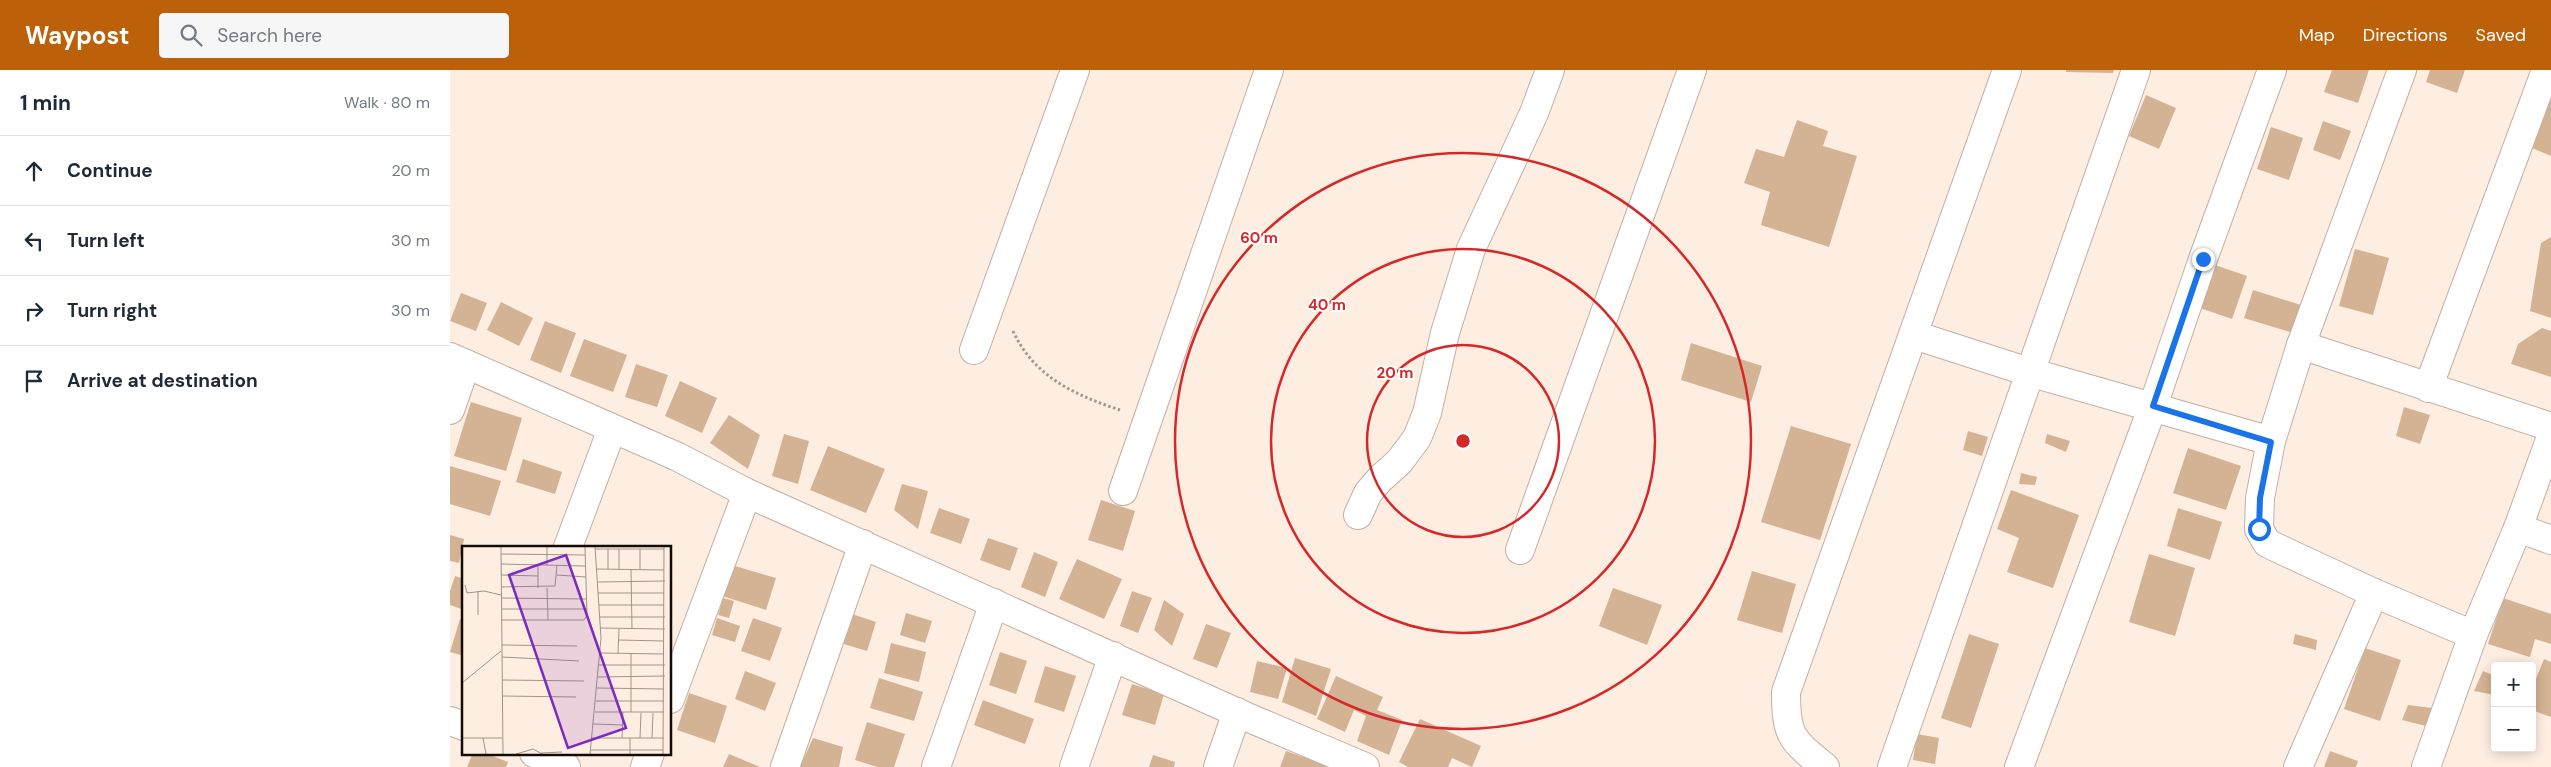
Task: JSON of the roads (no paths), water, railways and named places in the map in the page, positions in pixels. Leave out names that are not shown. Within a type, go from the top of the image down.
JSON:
[{"type":"street","points":[[974,350],[1075,70]]},
{"type":"street","points":[[1123,491],[1268,70]]},
{"type":"street","points":[[1358,515],[1368,493],[1380,478],[1399,462],[1417,438],[1427,413],[1445,333],[1471,249],[1534,113],[1550,70]]},
{"type":"street","points":[[1520,550],[1692,70]]},
{"type":"street","points":[[1825,767],[1797,744],[1786,722],[1786,692],[2007,70]]},
{"type":"street","points":[[1892,767],[2136,70]]},
{"type":"street","points":[[2019,767],[2153,406],[2203,259],[2272,70]]},
{"type":"street","points":[[2402,70],[2301,345],[2271,442],[2260,498],[2259,529],[2267,543],[2374,593],[2473,634]]},
{"type":"street","points":[[2428,388],[2546,70]]},
{"type":"street","points":[[1914,335],[2029,372],[2153,406],[2271,442]]},
{"type":"street","points":[[2301,345],[2551,428]]},
{"type":"street","points":[[450,410],[458,360],[678,457],[747,493],[1237,712],[1365,767]]},
{"type":"street","points":[[568,546],[612,429]]},
{"type":"street","points":[[2426,767],[2473,634],[2518,528],[2551,437]]},
{"type":"street","points":[[671,696],[747,493]]},
{"type":"street","points":[[2518,528],[2551,540]]},
{"type":"street","points":[[785,767],[863,544]]},
{"type":"street","points":[[2298,767],[2374,593]]},
{"type":"street","points":[[936,767],[994,603]]},
{"type":"street","points":[[1074,767],[1113,656]]},
{"type":"street","points":[[1218,767],[1237,712]]},
{"type":"street","points":[[450,721],[462,725]]},
{"type":"street","points":[[536,754],[566,767]]},
{"type":"street","points":[[645,767],[650,754]]}]
